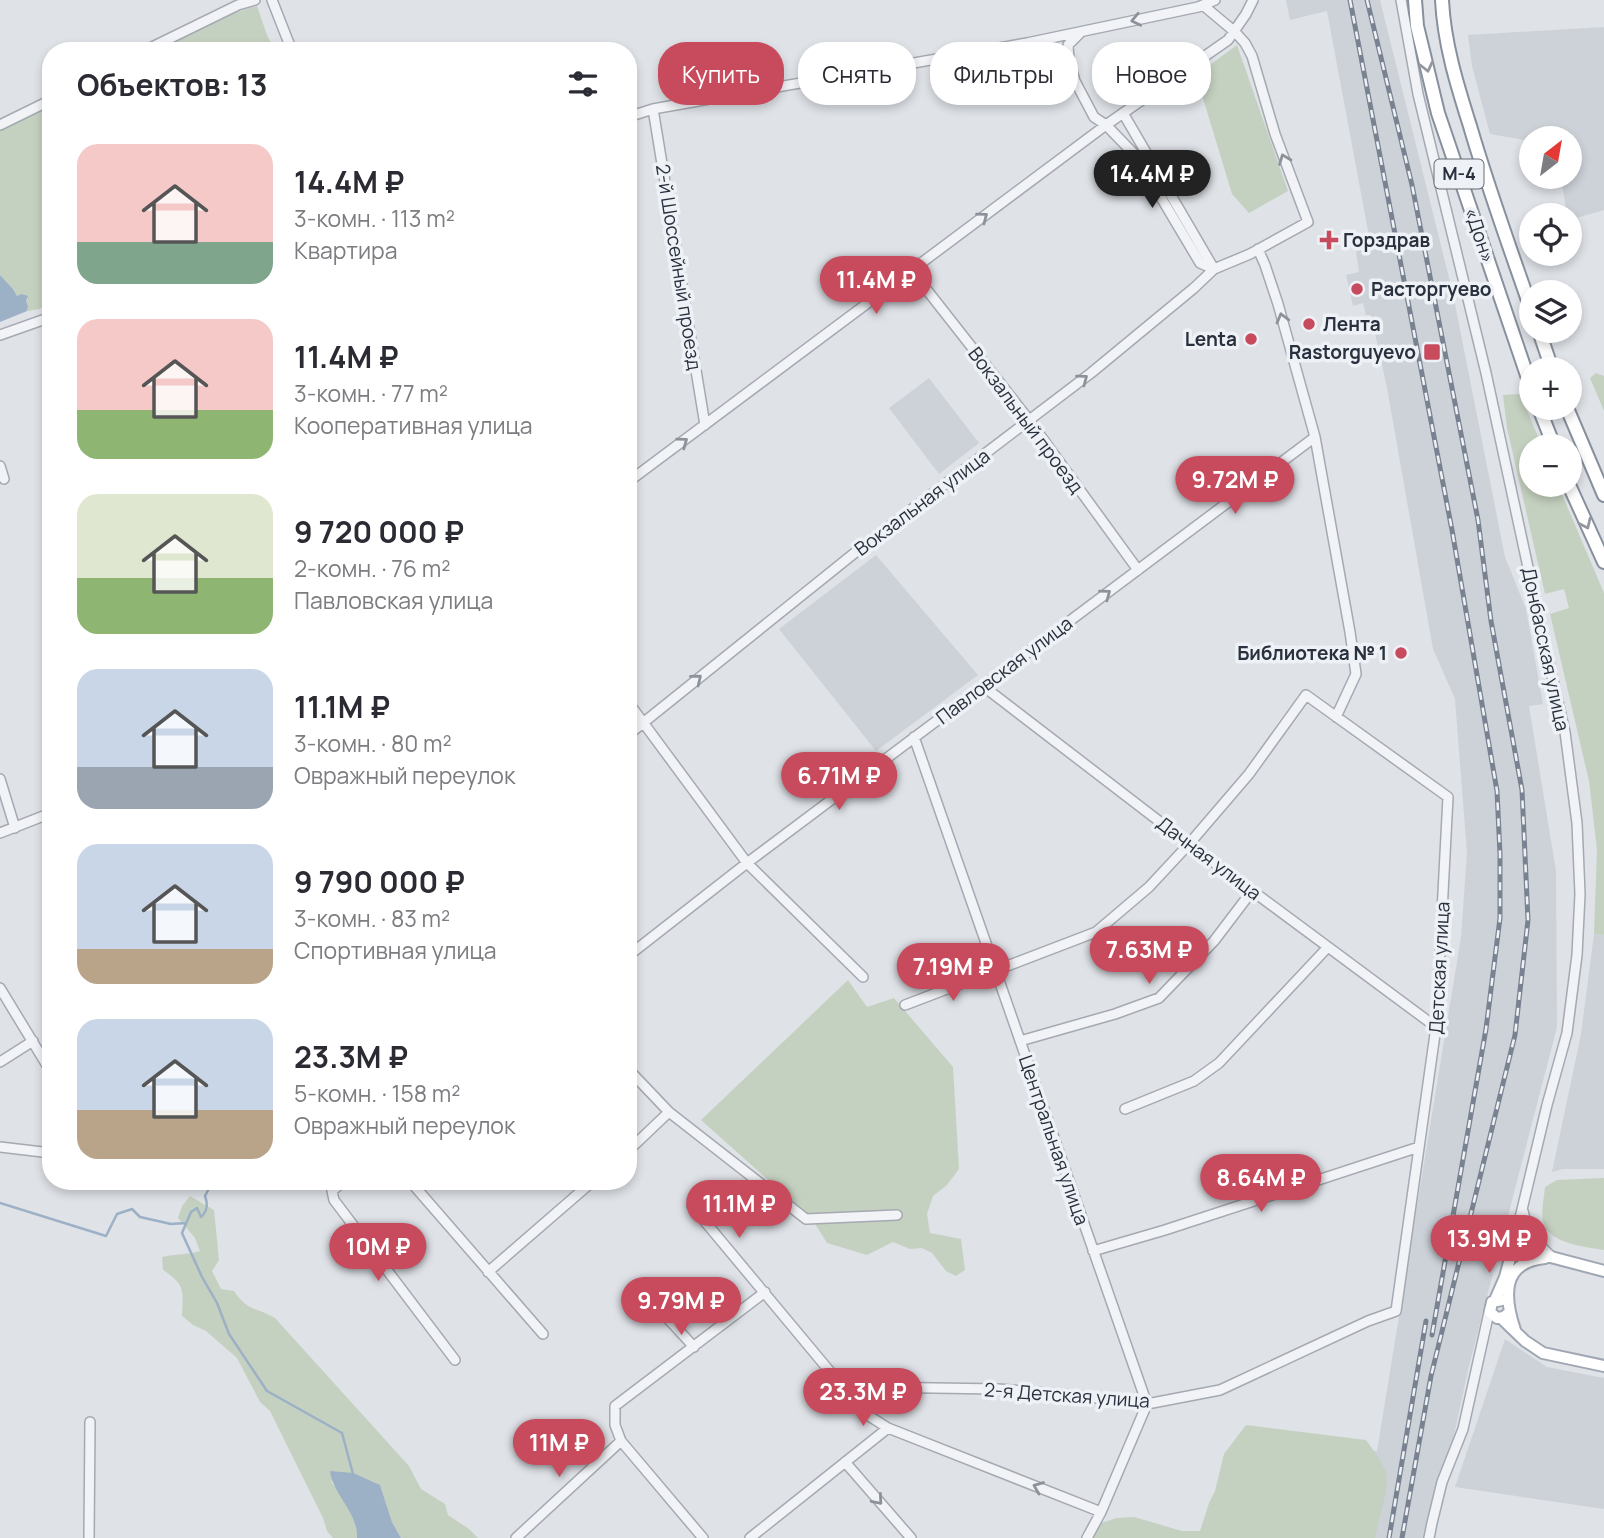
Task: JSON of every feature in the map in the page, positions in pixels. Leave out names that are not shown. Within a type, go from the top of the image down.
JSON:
[{"type":"highway","name":"«Дон»","points":[[1415,0],[1417,26],[1438,113],[1521,357]]},
{"type":"highway","name":"«Дон»","points":[[1442,0],[1455,77],[1486,180],[1521,280]]},
{"type":"highway","points":[[1572,420],[1604,495]]},
{"type":"highway","points":[[1574,497],[1604,562]]},
{"type":"main road","points":[[1513,1247],[1604,1271]]},
{"type":"main road","name":"Донбасская улица","points":[[1492,1304],[1505,1277],[1513,1247]]},
{"type":"main road","points":[[1510,1279],[1522,1265],[1535,1259],[1553,1258]]},
{"type":"main road","points":[[1504,1313],[1510,1279],[1510,1260]]},
{"type":"main road","points":[[1504,1313],[1492,1315],[1492,1304],[1504,1301],[1504,1313],[1516,1333],[1534,1349],[1604,1366]]},
{"type":"street","points":[[163,42],[239,5],[255,0]]},
{"type":"street","points":[[272,0],[288,42]]},
{"type":"street","points":[[637,114],[653,109],[1027,43],[1191,9],[1214,0]]},
{"type":"street","points":[[637,475],[1106,125],[1219,47],[1235,32],[1254,0]]},
{"type":"street","name":"Донбасская улица","points":[[1401,0],[1418,94],[1486,373],[1565,732],[1576,805],[1580,894],[1577,955],[1569,1020],[1513,1247]]},
{"type":"street","points":[[1204,6],[1235,32]]},
{"type":"street","points":[[1081,32],[1068,45],[1075,81],[1094,117],[1106,125],[1138,157],[1200,263],[1214,269]]},
{"type":"street","name":"Вокзальная улица","points":[[637,728],[857,551],[1101,365],[1214,269],[1231,263],[1308,222],[1275,134],[1252,56],[1235,32]]},
{"type":"street","points":[[0,125],[42,104]]},
{"type":"street","name":"2-й Шоссейный проезд","points":[[653,109],[705,425]]},
{"type":"street","points":[[1123,113],[1214,269]]},
{"type":"street","points":[[1258,249],[1279,304],[1315,437],[1356,674],[1336,717]]},
{"type":"street","name":"Вокзальный проезд","points":[[912,271],[1029,420],[1138,570]]},
{"type":"street","points":[[0,335],[42,320]]},
{"type":"street","name":"Павловская улица","points":[[637,949],[747,863],[1315,437]]},
{"type":"street","points":[[0,466],[4,479]]},
{"type":"street","name":"Дачная улица","points":[[983,686],[1189,844],[1436,1027]]},
{"type":"street","name":"Детская улица","points":[[1189,844],[1249,774],[1306,695],[1448,797],[1436,1027],[1396,1311]]},
{"type":"street","points":[[637,713],[747,863],[863,977]]},
{"type":"street","name":"Центральная улица","points":[[914,737],[1147,1404]]},
{"type":"street","points":[[0,779],[15,828]]},
{"type":"street","points":[[0,834],[42,817]]},
{"type":"street","points":[[905,1005],[1096,932],[1149,887],[1189,844]]},
{"type":"street","points":[[1020,1041],[1115,1014],[1159,998],[1214,941],[1252,891]]},
{"type":"street","points":[[1125,1109],[1194,1081],[1219,1063],[1328,947]]},
{"type":"street","points":[[0,988],[42,1056]]},
{"type":"street","points":[[0,1062],[33,1041]]},
{"type":"street","points":[[637,1078],[669,1112],[806,1219],[897,1215]]},
{"type":"street","points":[[637,1142],[669,1112]]},
{"type":"street","points":[[0,1147],[42,1152]]},
{"type":"street","points":[[1093,1251],[1419,1147]]},
{"type":"street","points":[[333,1190],[334,1200],[455,1360]]},
{"type":"street","points":[[418,1190],[543,1334]]},
{"type":"street","points":[[488,1272],[583,1190]]},
{"type":"street","points":[[692,1206],[869,1416],[890,1428],[1101,1512]]},
{"type":"street","points":[[1523,1209],[1530,1232],[1539,1246],[1553,1258]]},
{"type":"street","points":[[703,1538],[621,1441],[615,1425],[615,1406],[765,1292]]},
{"type":"street","name":"Донбасская улица","points":[[1429,1538],[1442,1482],[1463,1429],[1492,1304]]},
{"type":"street","points":[[660,1310],[694,1347]]},
{"type":"street","name":"2-я Детская улица","points":[[846,1390],[870,1387],[998,1389],[1147,1404],[1220,1390],[1368,1321],[1396,1311]]},
{"type":"street","name":"Донбасская улица","points":[[1482,1343],[1504,1313]]},
{"type":"street","points":[[1087,1538],[1101,1512],[1147,1404]]},
{"type":"street","points":[[89,1422],[89,1538]]},
{"type":"street","points":[[750,1538],[890,1428]]},
{"type":"street","points":[[516,1538],[621,1441]]},
{"type":"street","points":[[845,1462],[911,1538]]},
{"type":"shaded area","points":[[1286,0],[1380,0],[1453,294],[1505,557],[1526,609],[1543,704],[1529,706],[1556,871],[1557,1027],[1468,1370],[1432,1538],[1362,1538],[1367,1451],[1377,1451],[1461,937],[1467,853],[1455,699],[1433,649],[1387,388],[1371,315],[1366,315],[1363,303],[1353,306],[1346,275],[1359,272],[1356,251],[1371,247],[1327,11],[1290,20]]},
{"type":"shaded area","points":[[1604,27],[1604,210],[1582,216],[1582,203],[1565,203],[1563,189],[1582,189],[1582,126],[1519,126],[1519,139],[1490,134],[1472,66],[1468,35]]},
{"type":"shaded area","points":[[929,378],[979,443],[939,474],[889,408]]},
{"type":"shaded area","points":[[876,555],[978,675],[876,751],[779,629]]},
{"type":"shaded area","points":[[1594,934],[1604,935],[1604,1169],[1563,1169],[1552,1172],[1581,1034]]},
{"type":"shaded area","points":[[1505,1339],[1547,1367],[1604,1378],[1604,1509],[1455,1487]]},
{"type":"green space","points":[[257,6],[270,42],[173,42],[222,17]]},
{"type":"green space","points":[[1237,45],[1288,191],[1249,213],[1232,194],[1205,105],[1211,105],[1211,64]]},
{"type":"green space","points":[[42,107],[42,308],[39,309],[27,311],[28,298],[17,296],[0,275],[0,128]]},
{"type":"green space","points":[[1596,373],[1604,376],[1604,411],[1590,378]]},
{"type":"green space","points":[[1519,394],[1519,420],[1531,420],[1537,434],[1519,434],[1519,480],[1507,428],[1503,395]]},
{"type":"green space","points":[[1523,497],[1563,497],[1604,593],[1604,935],[1594,934],[1597,850],[1589,781],[1550,614],[1569,608],[1564,589],[1545,594]]},
{"type":"green space","points":[[848,980],[867,1007],[894,998],[953,1067],[959,1169],[947,1185],[933,1196],[927,1214],[930,1233],[961,1239],[965,1270],[956,1276],[946,1271],[932,1253],[922,1248],[910,1249],[893,1242],[867,1255],[827,1243],[812,1219],[701,1120]]},
{"type":"green space","points":[[1604,1178],[1604,1250],[1570,1244],[1554,1237],[1544,1225],[1542,1216],[1545,1187],[1557,1180]]},
{"type":"green space","points":[[190,1196],[214,1210],[219,1260],[212,1271],[221,1289],[234,1291],[248,1306],[275,1318],[409,1466],[421,1489],[445,1504],[448,1515],[478,1538],[401,1538],[392,1522],[380,1485],[331,1481],[352,1515],[357,1538],[333,1538],[327,1531],[270,1411],[260,1402],[237,1358],[206,1331],[182,1316],[182,1289],[176,1280],[163,1270],[162,1257],[200,1251],[195,1238],[178,1218],[182,1206]]},
{"type":"green space","points":[[1246,1425],[1366,1440],[1383,1464],[1387,1479],[1375,1538],[1093,1538],[1101,1523],[1117,1518],[1134,1517],[1182,1531],[1200,1531],[1215,1491],[1224,1454]]},
{"type":"water","points":[[0,275],[17,296],[28,296],[28,306],[27,311],[0,322]]},
{"type":"water","points":[[330,1471],[353,1473],[380,1485],[392,1522],[401,1538],[357,1538],[354,1520],[332,1480]]},
{"type":"waterway","points":[[208,1190],[205,1196],[205,1212],[201,1217],[197,1208],[191,1212],[182,1233],[217,1303],[229,1334],[267,1391],[342,1433],[353,1474]]},
{"type":"waterway","points":[[0,1203],[106,1236],[117,1214],[132,1209],[140,1217],[171,1224],[186,1223]]},
{"type":"railway","points":[[1350,0],[1452,530],[1497,791],[1500,918],[1486,1029],[1432,1335]]},
{"type":"railway","points":[[1367,0],[1412,185],[1478,520],[1491,621],[1522,790],[1528,920],[1515,1035],[1431,1376],[1402,1538]]},
{"type":"railway","points":[[1389,1538],[1426,1321]]},
{"type":"place","name":"Горздрав","points":[[1329,240]]},
{"type":"place","name":"Расторгуево","points":[[1357,289]]},
{"type":"place","name":"Лента","points":[[1309,324]]},
{"type":"place","name":"Lenta","points":[[1251,339]]},
{"type":"place","name":"Rastorguyevo","points":[[1432,352]]},
{"type":"place","name":"Библиотека № 1","points":[[1401,653]]}]
